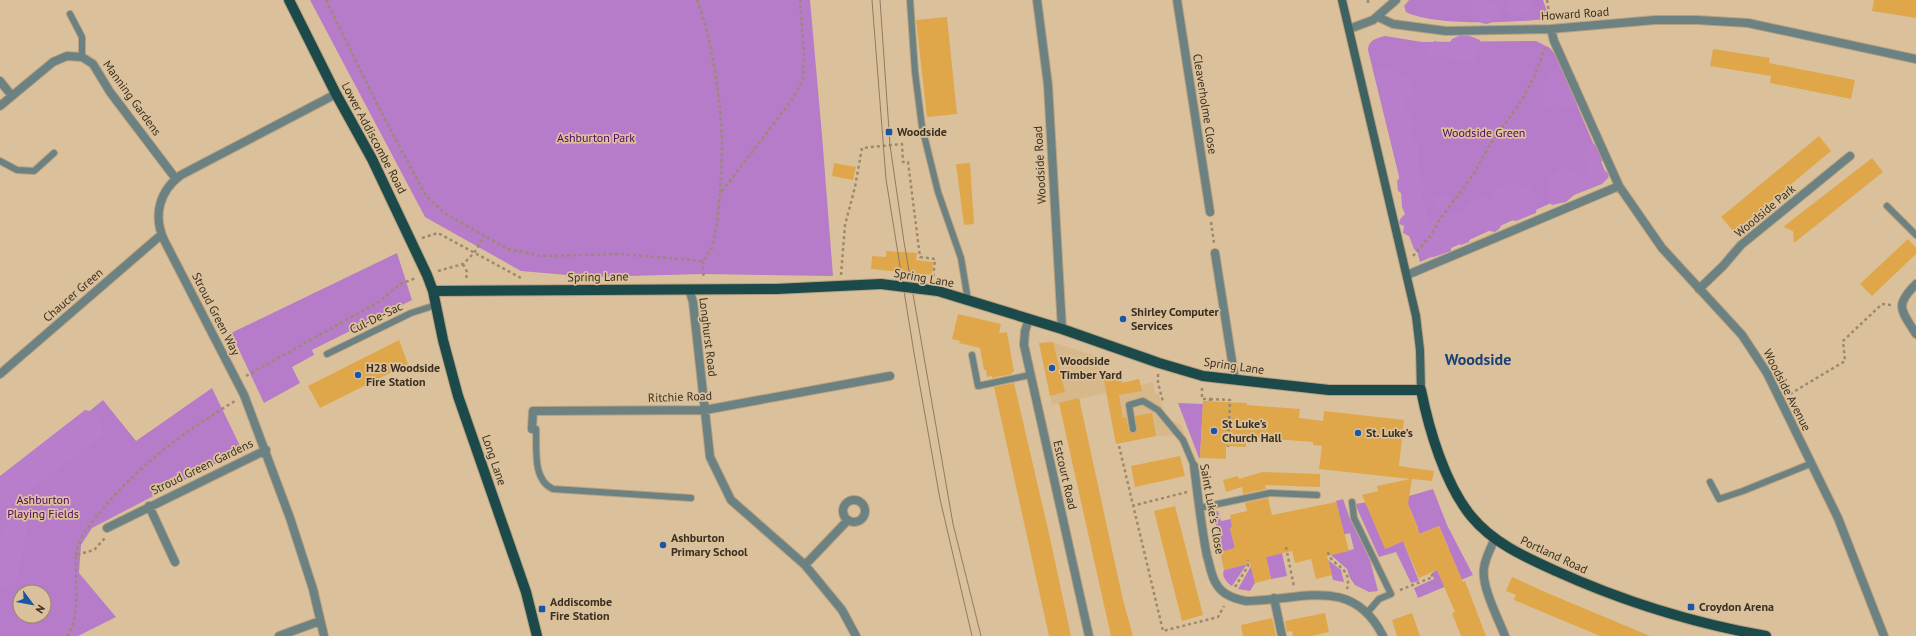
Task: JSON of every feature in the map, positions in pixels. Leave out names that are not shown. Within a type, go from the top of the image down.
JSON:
[{"type":"main road","name":"Lower Addiscombe Road","points":[[289,0],[336,94],[372,159],[412,241],[432,291]]},
{"type":"main road","points":[[1342,0],[1407,275],[1418,332],[1421,390]]},
{"type":"main road","name":"Spring Lane","points":[[432,291],[776,289],[881,284],[935,290],[1062,329],[1159,363],[1203,376],[1329,390],[1421,390]]},
{"type":"main road","name":"Long Lane","points":[[432,291],[458,396],[526,592],[537,636]]},
{"type":"main road","name":"Portland Road","points":[[1421,390],[1434,438],[1458,497],[1471,516],[1495,538],[1509,548],[1539,564],[1626,601],[1680,618],[1766,636]]},
{"type":"street","name":"Woodside Road","points":[[1037,0],[1048,85],[1062,329]]},
{"type":"street","name":"Cleaverholme Close","points":[[1177,0],[1210,212]]},
{"type":"street","points":[[1349,29],[1367,24],[1378,17],[1396,0]]},
{"type":"street","name":"Howard Road","points":[[1378,17],[1393,24],[1446,31],[1551,28],[1655,20],[1697,20],[1748,23],[1916,59]]},
{"type":"street","points":[[1407,275],[1618,186],[1554,41],[1551,28]]},
{"type":"street","points":[[0,106],[52,62],[67,56],[82,57]]},
{"type":"street","name":"Manning Gardens","points":[[82,57],[93,64],[110,92],[176,178]]},
{"type":"street","points":[[0,81],[12,96]]},
{"type":"street","name":"Stroud Green Way","points":[[324,636],[313,589],[266,450],[244,395],[161,235],[158,216],[161,199],[176,178],[336,94]]},
{"type":"street","name":"Woodside Park","points":[[1699,289],[1723,266],[1741,245],[1850,156]]},
{"type":"street","name":"Woodside Avenue","points":[[1618,186],[1662,248],[1753,349],[1767,373],[1810,464],[1838,518],[1884,636]]},
{"type":"street","name":"Chaucer Green","points":[[0,374],[161,235]]},
{"type":"street","points":[[1215,253],[1235,380]]},
{"type":"street","points":[[1916,284],[1904,296],[1902,306],[1916,334]]},
{"type":"street","name":"Longhurst Road","points":[[689,289],[693,302],[710,457],[731,500],[805,565],[842,610],[856,636]]},
{"type":"street","name":"Estcourt Road","points":[[1028,319],[1025,330],[1024,345],[1089,636]]},
{"type":"street","name":"Ritchie Road","points":[[532,429],[533,411],[705,410],[890,376]]},
{"type":"street","name":"Stroud Green Gardens","points":[[107,528],[149,506],[266,450]]},
{"type":"street","name":"Saint Luke's Close","points":[[1194,466],[1200,521],[1213,579],[1222,591],[1229,596]]},
{"type":"street","name":"Stroud Green Gardens","points":[[149,506],[175,562]]},
{"type":"street","points":[[805,565],[848,520]]},
{"type":"street","points":[[1495,538],[1486,560],[1483,573],[1505,636]]},
{"type":"street","points":[[1229,596],[1246,601],[1325,594],[1345,599],[1367,612],[1383,636]]},
{"type":"street","points":[[1274,598],[1282,636]]},
{"type":"street","points":[[279,636],[320,621]]},
{"type":"lane","points":[[910,0],[922,127],[938,192],[961,258],[968,300]]},
{"type":"lane","points":[[70,14],[82,37],[82,57]]},
{"type":"lane","points":[[0,161],[17,170],[34,171],[54,153]]},
{"type":"lane","points":[[1887,206],[1916,235]]},
{"type":"lane","name":"Cul-De-Sac","points":[[327,354],[411,313],[436,306]]},
{"type":"lane","points":[[972,355],[978,386],[1030,375]]},
{"type":"lane","name":"Saint Luke's Close","points":[[1133,429],[1129,405],[1143,401],[1158,410],[1183,440],[1194,466]]},
{"type":"lane","points":[[532,429],[536,429],[539,474],[543,483],[553,489],[690,498]]},
{"type":"lane","points":[[1710,482],[1719,499],[1744,491],[1810,464]]},
{"type":"lane","points":[[1199,508],[1270,493],[1317,495]]},
{"type":"lane","points":[[1352,502],[1354,518],[1391,594],[1379,599],[1367,612]]},
{"type":"path","points":[[326,0],[377,104],[426,196],[446,214],[508,249],[541,256],[620,254],[703,261],[712,248],[716,229],[720,194],[722,138],[715,78],[702,13],[697,0]]},
{"type":"path","points":[[720,194],[791,101],[803,80],[804,55],[800,0]]},
{"type":"path","points":[[1547,0],[1550,7],[1551,28]]},
{"type":"path","points":[[1416,272],[1413,256],[1431,235],[1440,219],[1473,175],[1489,146],[1522,100],[1535,75],[1545,46],[1554,41]]},
{"type":"path","points":[[840,286],[845,225],[855,187],[862,148],[902,144],[904,162],[908,162],[920,257],[935,259],[935,290]]},
{"type":"path","points":[[1210,212],[1215,253]]},
{"type":"path","points":[[412,241],[438,233],[526,281]]},
{"type":"path","points":[[439,271],[463,264],[474,253],[485,236]]},
{"type":"path","points":[[237,381],[380,302],[400,284],[412,280]]},
{"type":"path","points":[[1780,399],[1845,361],[1843,341],[1882,304],[1902,306]]},
{"type":"path","points":[[1203,376],[1202,399],[1230,400],[1228,447]]},
{"type":"path","points":[[67,636],[71,630],[75,617],[76,555],[78,544],[90,525],[136,472],[172,442],[244,395]]},
{"type":"path","points":[[1119,446],[1132,506],[1163,631],[1218,617],[1248,566],[1248,560]]},
{"type":"path","points":[[1132,506],[1197,490]]},
{"type":"path","points":[[76,555],[94,550],[107,536],[107,528]]},
{"type":"path","points":[[1286,547],[1296,596]]},
{"type":"path","points":[[1328,552],[1330,558],[1346,572],[1349,584],[1345,599]]},
{"type":"path","points":[[1391,594],[1433,577],[1432,573]]},
{"type":"shaded area","points":[[1474,0],[1494,3],[1501,14],[1498,20],[1487,24],[1481,23],[1472,11],[1471,3]]},
{"type":"shaded area","points":[[1510,0],[1528,0],[1531,8],[1523,15],[1509,14],[1506,12],[1506,6]]},
{"type":"shaded area","points":[[1461,35],[1470,36],[1480,40],[1482,46],[1477,52],[1475,62],[1460,62],[1452,58],[1427,56],[1424,50],[1427,45],[1435,41],[1446,45],[1450,43],[1452,39]]},
{"type":"shaded area","points":[[1384,67],[1403,75],[1413,83],[1414,95],[1406,97],[1403,104],[1415,125],[1411,132],[1419,149],[1419,165],[1417,170],[1423,182],[1421,195],[1430,223],[1436,218],[1439,218],[1442,210],[1433,204],[1433,198],[1436,196],[1443,194],[1447,196],[1451,201],[1446,209],[1456,213],[1467,209],[1465,205],[1470,202],[1473,204],[1474,199],[1476,198],[1479,200],[1481,196],[1486,196],[1497,203],[1497,200],[1491,196],[1493,191],[1502,185],[1515,181],[1521,187],[1524,185],[1530,187],[1534,194],[1538,196],[1536,213],[1516,221],[1507,219],[1503,220],[1500,228],[1495,232],[1478,229],[1471,235],[1469,242],[1461,245],[1456,243],[1451,244],[1451,251],[1434,257],[1423,258],[1414,249],[1409,236],[1403,233],[1404,226],[1399,224],[1400,219],[1405,214],[1402,207],[1401,193],[1398,191],[1397,181],[1400,177],[1375,76],[1379,70]]},
{"type":"shaded area","points":[[1565,71],[1579,83],[1579,103],[1574,108],[1566,108],[1559,102],[1550,108],[1546,106],[1544,101],[1545,94],[1541,89],[1545,82],[1548,81],[1550,74]]},
{"type":"shaded area","points":[[1590,143],[1597,145],[1603,159],[1599,166],[1609,174],[1608,178],[1602,184],[1574,195],[1566,202],[1552,205],[1549,202],[1552,198],[1549,196],[1547,191],[1551,186],[1548,179],[1561,167],[1574,172],[1583,178],[1589,165],[1586,163],[1584,151]]},
{"type":"shaded area","points":[[1053,342],[1097,357],[1104,383],[1104,380],[1121,377],[1123,383],[1139,379],[1141,385],[1153,382],[1155,394],[1158,393],[1164,413],[1169,419],[1181,425],[1185,435],[1156,436],[1116,444],[1106,393],[1052,405],[1039,343]]},
{"type":"shaded area","points":[[85,410],[99,413],[103,435],[0,512],[0,476]]},
{"type":"shaded area","points":[[26,517],[26,535],[16,584],[12,584],[12,586],[0,590],[0,536],[13,518]]},
{"type":"green space","name":"Ashburton Park","points":[[310,0],[810,0],[833,276],[703,274],[590,277],[521,271],[425,217]]},
{"type":"green space","points":[[1409,0],[1543,0],[1548,14],[1545,19],[1514,22],[1435,20],[1406,12],[1404,6]]},
{"type":"green space","name":"Woodside Green","points":[[1385,36],[1422,42],[1536,41],[1550,48],[1555,54],[1605,171],[1600,181],[1420,262],[1368,50],[1371,42]]},
{"type":"green space","points":[[397,253],[412,300],[312,350],[314,355],[292,367],[300,383],[264,403],[231,333]]},
{"type":"green space","name":"Ashburton Playing Fields","points":[[212,388],[242,450],[92,528],[81,545],[79,573],[116,617],[78,636],[0,636],[0,485],[103,400],[136,441]]},
{"type":"green space","points":[[1178,403],[1203,404],[1200,458],[1199,458]]},
{"type":"green space","points":[[1433,489],[1447,525],[1473,575],[1418,598],[1414,588],[1434,579],[1432,573],[1437,570],[1459,573],[1452,557],[1447,559],[1449,549],[1439,526],[1417,535],[1418,528],[1408,504],[1385,549],[1403,541],[1419,581],[1411,583],[1396,552],[1379,557],[1355,504],[1409,496]]},
{"type":"green space","points":[[1343,499],[1349,516],[1370,560],[1378,591],[1369,592],[1355,585],[1350,578],[1347,569],[1331,555],[1354,549],[1350,533],[1334,537],[1329,515],[1339,513],[1336,501]]},
{"type":"green space","points":[[1218,511],[1221,521],[1231,519],[1233,527],[1230,528],[1235,548],[1222,552],[1213,512]]},
{"type":"green space","points":[[1282,553],[1287,576],[1271,579],[1266,557]]},
{"type":"green space","points":[[1328,560],[1341,570],[1344,582],[1333,580]]},
{"type":"green space","points":[[1247,564],[1232,586],[1226,581],[1223,575],[1224,570]]},
{"type":"green space","points":[[1251,566],[1255,583],[1250,591],[1238,589]]},
{"type":"building","points":[[1874,0],[1916,0],[1916,18],[1872,11]]},
{"type":"building","points":[[947,17],[957,114],[927,117],[916,20]]},
{"type":"building","points":[[1713,49],[1770,58],[1769,63],[1855,80],[1851,99],[1770,83],[1771,76],[1710,66]]},
{"type":"building","points":[[1819,136],[1831,151],[1734,232],[1721,217]]},
{"type":"building","points":[[1872,158],[1883,172],[1794,243],[1793,231],[1783,227]]},
{"type":"building","points":[[834,163],[856,167],[853,180],[832,176]]},
{"type":"building","points":[[970,163],[974,224],[964,225],[956,164]]},
{"type":"building","points":[[1908,239],[1916,248],[1916,254],[1872,296],[1860,284]]},
{"type":"building","points":[[886,251],[917,253],[916,260],[933,262],[932,275],[871,269],[872,256],[886,257]]},
{"type":"building","points":[[958,314],[1001,324],[999,333],[1007,332],[1014,372],[1012,372],[1012,374],[992,378],[992,376],[987,377],[986,370],[984,370],[980,348],[959,343],[960,341],[952,339]]},
{"type":"building","name":"H28 Woodside Fire Station","points":[[399,340],[408,364],[320,408],[308,386]]},
{"type":"building","name":"Woodside Timber Yard","points":[[1053,342],[1065,392],[1050,396],[1039,343]]},
{"type":"building","points":[[1121,377],[1122,383],[1139,379],[1142,391],[1119,395],[1123,418],[1126,417],[1129,432],[1133,433],[1137,431],[1135,416],[1152,413],[1156,436],[1116,444],[1104,380]]},
{"type":"building","points":[[1014,383],[1071,636],[1049,636],[994,387]]},
{"type":"building","points":[[1079,398],[1123,600],[1133,636],[1111,636],[1059,403]]},
{"type":"building","points":[[1203,401],[1247,403],[1247,405],[1300,409],[1299,418],[1323,421],[1324,411],[1404,420],[1399,466],[1434,471],[1432,481],[1412,479],[1408,504],[1420,534],[1439,526],[1463,582],[1465,581],[1486,636],[1461,636],[1452,613],[1455,612],[1437,570],[1419,578],[1403,541],[1385,549],[1362,495],[1378,491],[1377,486],[1410,479],[1319,469],[1322,446],[1313,445],[1313,442],[1246,437],[1246,447],[1226,446],[1226,459],[1200,458]]},
{"type":"building","points":[[1180,456],[1185,476],[1135,487],[1131,466]]},
{"type":"building","points":[[1262,472],[1320,474],[1320,487],[1265,485],[1266,489],[1243,494],[1242,487],[1226,492],[1223,480],[1238,476],[1239,479]]},
{"type":"building","points":[[1268,498],[1272,515],[1336,502],[1349,551],[1327,556],[1332,575],[1316,579],[1311,559],[1295,563],[1292,551],[1266,557],[1271,579],[1255,583],[1250,563],[1224,570],[1220,552],[1235,548],[1230,528],[1232,528],[1230,515],[1247,511],[1245,503]]},
{"type":"building","points":[[1175,506],[1203,615],[1182,621],[1154,511]]},
{"type":"building","points":[[1512,577],[1650,636],[1600,636],[1514,600],[1516,595],[1506,591]]},
{"type":"building","points":[[1325,613],[1329,632],[1311,636],[1293,636],[1292,631],[1287,632],[1285,621]]},
{"type":"building","points":[[1412,613],[1420,636],[1397,636],[1392,620]]},
{"type":"building","points":[[1272,618],[1276,636],[1243,636],[1241,625]]},
{"type":"tram line","points":[[872,0],[886,179],[914,353],[940,499],[972,636]]},
{"type":"tram line","points":[[880,0],[890,145],[904,242],[953,524],[981,636]]},
{"type":"place","name":"Woodside","points":[[889,132]]},
{"type":"place","name":"Shirley Computer Services","points":[[1123,319]]},
{"type":"place","name":"Woodside Timber Yard","points":[[1052,368]]},
{"type":"place","name":"H28 Woodside Fire Station","points":[[358,375]]},
{"type":"place","name":"St Luke's Church Hall","points":[[1214,431]]},
{"type":"place","name":"St. Luke's","points":[[1358,433]]},
{"type":"place","name":"Ashburton Primary School","points":[[663,545]]},
{"type":"place","name":"Croydon Arena","points":[[1691,607]]},
{"type":"place","name":"Addiscombe Fire Station","points":[[542,609]]},
{"type":"district","name":"Woodside","points":[[1478,359]]}]
